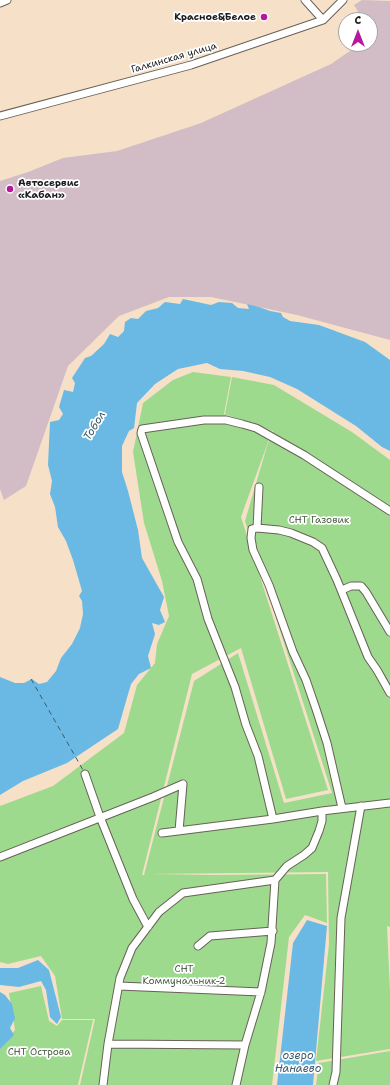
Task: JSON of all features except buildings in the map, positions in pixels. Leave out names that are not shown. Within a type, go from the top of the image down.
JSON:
[{"type":"street","points":[[0,3],[7,0]]},
{"type":"street","points":[[305,0],[323,20]]},
{"type":"street","name":"Галкинская улица","points":[[0,116],[191,65],[323,20],[343,0]]},
{"type":"street","points":[[273,819],[258,756],[246,725],[235,687],[208,620],[197,578],[178,542],[142,433],[142,429],[204,420],[226,420],[256,428],[304,455],[390,511]]},
{"type":"street","points":[[258,528],[259,487]]},
{"type":"street","points":[[342,808],[329,751],[316,709],[306,680],[293,652],[269,585],[251,544],[251,530],[253,528],[279,530],[291,533],[313,542],[322,548],[342,590],[368,657],[390,693]]},
{"type":"street","points":[[342,590],[351,586],[361,586],[390,632]]},
{"type":"street","points":[[85,774],[100,817],[133,900],[148,927]]},
{"type":"street","points":[[0,857],[183,784],[179,831]]},
{"type":"street","points":[[162,833],[390,802]]},
{"type":"street","points":[[333,1085],[336,1072],[341,918],[361,806]]},
{"type":"street","points":[[236,1085],[245,1045],[261,992],[271,943],[275,880],[287,866],[312,848],[320,831],[322,811]]},
{"type":"street","points":[[103,1085],[108,1044],[120,978],[132,948],[159,912],[183,893],[275,880]]},
{"type":"street","points":[[198,946],[210,936],[272,931]]},
{"type":"street","points":[[119,986],[261,992]]},
{"type":"street","points":[[108,1044],[245,1045]]},
{"type":"shaded area","points":[[362,0],[390,1],[390,340],[297,315],[211,297],[169,297],[119,316],[68,366],[26,486],[4,500],[0,489],[0,181],[63,158],[117,151],[201,123],[331,64],[348,52],[378,52],[378,12],[358,12],[354,5]]},
{"type":"green space","points":[[193,372],[231,377],[224,414],[272,431],[241,517],[328,790],[286,799],[241,648],[192,674],[142,875],[144,875],[194,681],[238,653],[284,803],[332,793],[245,521],[267,446],[273,431],[225,414],[232,377],[274,385],[352,432],[390,460],[390,927],[387,926],[390,991],[390,1049],[316,1061],[329,944],[328,872],[152,874],[326,874],[327,923],[305,915],[289,937],[272,1085],[80,1085],[95,1019],[62,1019],[55,976],[41,956],[8,964],[0,962],[0,806],[53,786],[124,733],[137,685],[155,663],[157,644],[169,616],[162,581],[144,523],[133,452],[143,403],[173,380]]},
{"type":"green space","name":"СНТ Острова","points":[[41,986],[49,1021],[57,1026],[62,1020],[93,1020],[78,1085],[0,1085],[0,1047],[15,1030],[9,993]]},
{"type":"green space","points":[[390,1051],[390,1085],[316,1085],[319,1063]]},
{"type":"water","name":"Тобол","points":[[183,299],[211,305],[219,302],[232,303],[238,308],[249,309],[247,304],[281,313],[283,317],[290,321],[319,325],[365,342],[390,360],[390,451],[382,447],[356,426],[297,389],[270,377],[243,371],[220,369],[207,363],[178,369],[155,384],[137,403],[134,428],[129,431],[122,446],[122,472],[138,530],[142,558],[164,597],[160,610],[165,622],[159,625],[152,623],[155,634],[148,656],[151,668],[139,674],[131,684],[118,729],[67,763],[23,781],[0,795],[0,677],[15,683],[24,683],[32,679],[39,684],[47,682],[56,671],[61,658],[72,644],[80,628],[83,614],[82,601],[79,596],[82,591],[66,541],[58,527],[55,507],[50,494],[52,481],[48,465],[50,422],[59,420],[63,414],[59,407],[64,390],[73,392],[75,383],[72,378],[85,358],[91,356],[104,344],[110,334],[118,337],[124,331],[125,322],[131,318],[138,319],[146,311],[158,308],[165,302],[180,304]]},
{"type":"water","name":"озеро Нанаево","points":[[307,920],[327,926],[313,1085],[277,1085],[293,943]]},
{"type":"water","points":[[38,960],[49,970],[61,1017],[57,1024],[50,1017],[46,990],[41,981],[19,987],[0,985],[0,968],[18,968]]},
{"type":"water","points":[[0,992],[5,995],[12,1004],[15,1018],[10,1028],[14,1035],[0,1049]]},
{"type":"ferry route","points":[[31,679],[83,770]]},
{"type":"place","name":"Красное&Белое","points":[[264,17]]},
{"type":"place","name":"Автосервис «Кабан»","points":[[10,189]]},
{"type":"park label","name":"СНТ Газовик","points":[[319,520]]},
{"type":"park label","name":"СНТ Коммунальник-2","points":[[184,974]]}]
